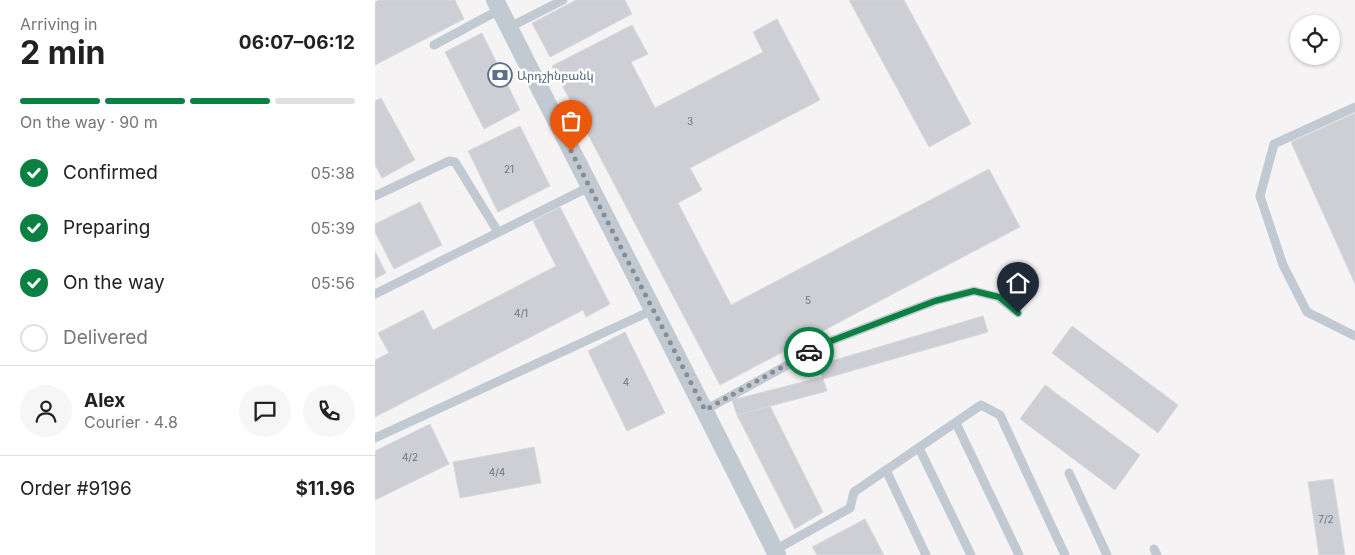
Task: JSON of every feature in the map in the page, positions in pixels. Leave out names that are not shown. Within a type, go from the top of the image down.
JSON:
[{"type":"street","points":[[497,5],[776,552]]},
{"type":"lane","points":[[508,28],[563,0]]},
{"type":"lane","points":[[434,45],[497,5]]},
{"type":"lane","points":[[1355,107],[1273,144],[1260,196],[1283,265],[1307,312],[1355,336]]},
{"type":"lane","points":[[375,196],[449,162],[455,162],[498,232]]},
{"type":"lane","points":[[375,294],[589,187]]},
{"type":"lane","points":[[705,410],[823,344],[935,301],[974,291],[999,297],[1018,313]]},
{"type":"lane","points":[[375,438],[653,310]]},
{"type":"lane","points":[[776,552],[850,508],[854,492],[981,406],[1000,415],[1065,555]]},
{"type":"lane","points":[[956,423],[1019,555]]},
{"type":"lane","points":[[919,448],[971,555]]},
{"type":"lane","points":[[886,470],[926,555]]},
{"type":"lane","points":[[1069,473],[1107,555]]},
{"type":"building","points":[[379,0],[455,0],[464,19],[375,65],[375,2]]},
{"type":"building","points":[[576,0],[625,0],[632,14],[550,57],[532,23]]},
{"type":"building","points":[[849,0],[904,0],[971,124],[929,147]]},
{"type":"building","points":[[777,19],[820,100],[690,168],[702,190],[678,203],[731,305],[989,169],[1020,227],[720,385],[552,66],[632,25],[648,54],[631,62],[655,108],[763,52],[753,32]]},
{"type":"building","points":[[482,33],[520,110],[484,129],[445,52]]},
{"type":"building","points":[[381,98],[415,160],[382,178],[375,165],[375,101]]},
{"type":"building","points":[[1355,113],[1355,284],[1291,142]]},
{"type":"building","points":[[520,126],[550,186],[498,212],[468,151]]},
{"type":"building","points":[[420,202],[442,245],[394,269],[375,232],[375,224]]},
{"type":"building","points":[[560,207],[610,304],[586,317],[583,310],[375,417],[375,360],[389,353],[378,333],[423,310],[433,330],[556,266],[533,221]]},
{"type":"building","points":[[375,251],[386,273],[375,279]]},
{"type":"building","points":[[983,316],[988,332],[823,379],[827,391],[737,415],[732,400],[822,377],[818,365]]},
{"type":"building","points":[[1072,326],[1178,405],[1158,433],[1052,353]]},
{"type":"building","points":[[625,332],[665,413],[627,431],[588,351]]},
{"type":"building","points":[[1045,385],[1140,455],[1115,490],[1020,419]]},
{"type":"building","points":[[770,406],[823,512],[795,529],[737,415]]},
{"type":"building","points":[[430,424],[449,464],[375,500],[375,451]]},
{"type":"building","points":[[534,447],[541,483],[460,498],[453,462]]},
{"type":"building","points":[[1333,479],[1345,555],[1319,555],[1308,482]]},
{"type":"building","points":[[865,519],[884,555],[817,555],[812,547]]},
{"type":"way so far","points":[[571,151],[705,410],[809,352]]},
{"type":"place","name":"Արդշինբանկ","points":[[500,75]]},
{"type":"route","points":[[809,352],[823,344],[935,301],[974,291],[999,297],[1018,313]]}]
